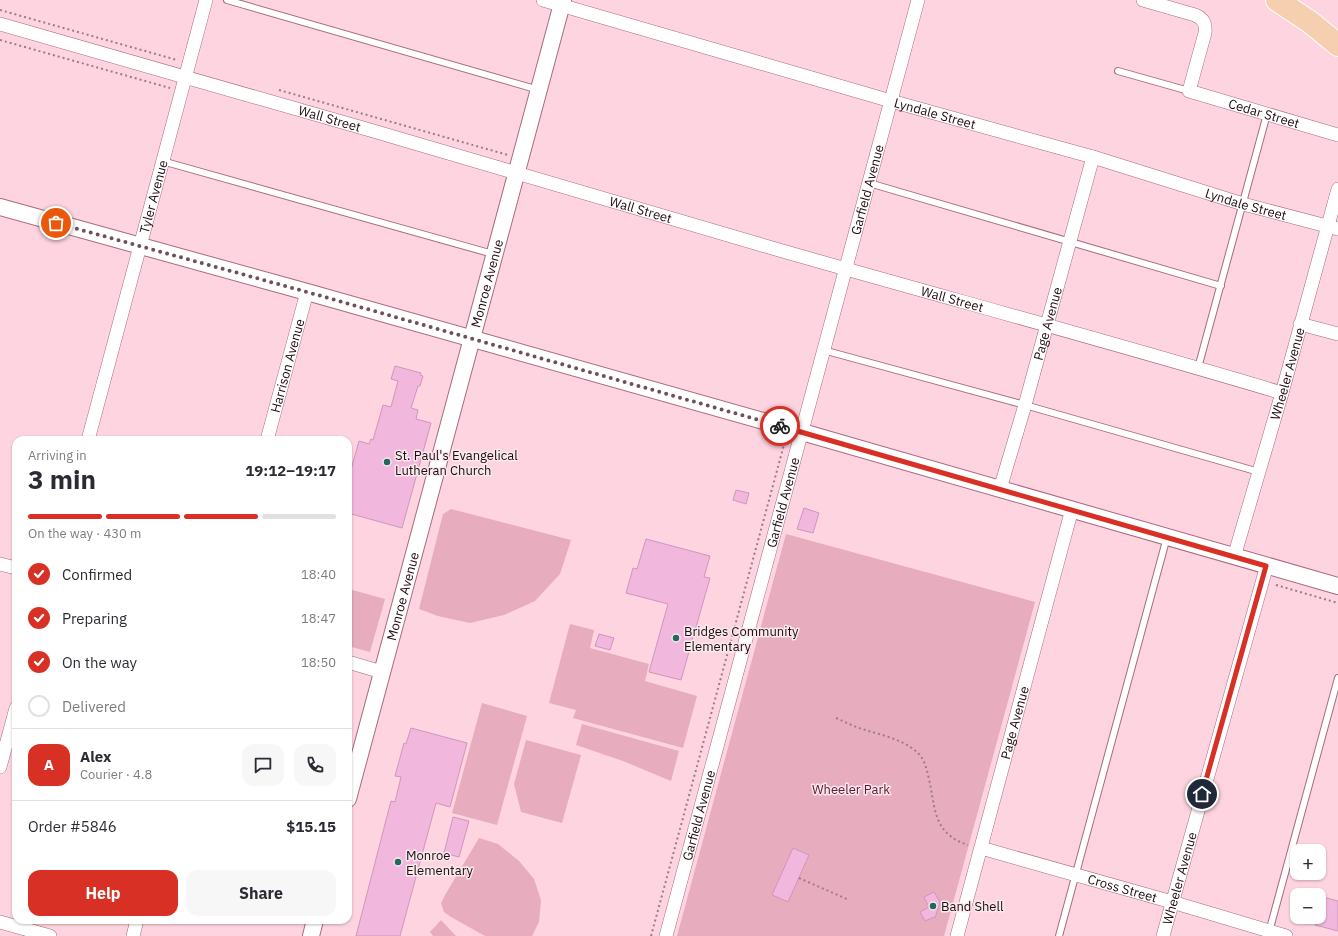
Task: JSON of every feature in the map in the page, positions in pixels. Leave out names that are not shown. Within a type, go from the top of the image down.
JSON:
[{"type":"highway","points":[[1277,0],[1310,22],[1338,45]]},
{"type":"street","name":"Tyler Avenue","points":[[89,436],[206,0]]},
{"type":"street","name":"Lyndale Street","points":[[543,0],[563,3],[891,101],[1093,158],[1243,204],[1333,227]]},
{"type":"street","name":"Garfield Avenue","points":[[666,936],[918,0]]},
{"type":"street","points":[[1143,0],[1195,15],[1204,21],[1205,33],[1189,91]]},
{"type":"street","name":"Monroe Avenue","points":[[352,784],[563,3]]},
{"type":"street","name":"Wall Street","points":[[0,24],[183,82],[516,174],[1282,393]]},
{"type":"street","name":"Cedar Street","points":[[1189,91],[1338,135]]},
{"type":"street","name":"Page Avenue","points":[[1000,489],[1025,405],[1093,158]]},
{"type":"street","name":"Wheeler Avenue","points":[[1234,557],[1282,393],[1300,324],[1333,227],[1338,189]]},
{"type":"street","points":[[0,207],[802,432],[1338,586]]},
{"type":"street","name":"Harrison Avenue","points":[[268,436],[307,292]]},
{"type":"street","points":[[1300,324],[1338,334]]},
{"type":"street","name":"Page Avenue","points":[[957,936],[974,846],[1072,510]]},
{"type":"street","points":[[0,564],[12,567]]},
{"type":"street","name":"Wheeler Avenue","points":[[1163,936],[1266,566]]},
{"type":"street","points":[[352,663],[382,672]]},
{"type":"street","points":[[0,767],[12,723]]},
{"type":"street","name":"Cross Street","points":[[974,846],[1172,902],[1269,934],[1286,936]]},
{"type":"street","points":[[0,922],[50,936]]},
{"type":"street","points":[[133,936],[136,924]]},
{"type":"street","points":[[311,936],[314,924]]},
{"type":"lane","points":[[227,0],[539,90]]},
{"type":"lane","points":[[1118,71],[1189,91]]},
{"type":"lane","points":[[1198,368],[1267,114]]},
{"type":"lane","points":[[162,161],[495,254]]},
{"type":"lane","points":[[869,183],[1221,286]]},
{"type":"lane","points":[[823,350],[1025,405],[1259,472]]},
{"type":"lane","points":[[1059,936],[1167,537]]},
{"type":"lane","points":[[1269,934],[1338,678]]},
{"type":"path","points":[[0,40],[168,88],[183,82]]},
{"type":"path","points":[[1276,585],[1338,603]]},
{"type":"path","points":[[836,718],[860,728],[890,737],[905,744],[918,754],[925,765],[931,784],[935,812],[939,822],[948,834],[960,843],[974,846]]},
{"type":"path","points":[[799,878],[849,900]]},
{"type":"green space","points":[[451,509],[571,540],[560,574],[535,601],[504,615],[470,623],[438,616],[419,609],[443,514]]},
{"type":"green space","name":"Wheeler Park","points":[[786,534],[1035,602],[944,936],[677,936]]},
{"type":"green space","points":[[352,590],[385,599],[370,652],[352,647]]},
{"type":"green space","points":[[570,624],[594,630],[590,648],[649,664],[645,681],[697,696],[683,748],[573,718],[576,710],[549,703]]},
{"type":"green space","points":[[482,703],[527,716],[497,825],[452,813]]},
{"type":"green space","points":[[582,724],[679,751],[671,781],[623,761],[576,745]]},
{"type":"green space","points":[[526,740],[581,755],[562,823],[521,812],[514,784]]},
{"type":"green space","points":[[479,838],[498,844],[519,861],[534,879],[541,900],[539,922],[532,936],[485,936],[444,912],[441,903]]},
{"type":"green space","points":[[441,920],[456,936],[433,936],[430,932]]},
{"type":"building","name":"St. Paul's Evangelical Lutheran Church","points":[[395,366],[421,373],[420,375],[423,376],[411,408],[418,410],[416,419],[431,423],[402,528],[352,514],[352,466],[359,441],[369,444],[371,439],[373,440],[383,405],[391,407],[398,381],[391,379]]},
{"type":"building","points":[[736,490],[749,493],[746,504],[733,500]]},
{"type":"building","points":[[804,508],[819,513],[813,533],[797,529]]},
{"type":"building","name":"Bridges Community Elementary","points":[[646,539],[710,556],[704,577],[710,578],[681,680],[649,672],[668,604],[626,593],[633,568],[637,569]]},
{"type":"building","points":[[599,634],[614,638],[610,650],[595,646]]},
{"type":"building","name":"Monroe Elementary","points":[[411,728],[467,743],[450,807],[436,803],[400,936],[356,936],[391,801],[395,802],[401,777],[395,776],[404,743],[406,744]]},
{"type":"building","points":[[453,817],[469,821],[459,857],[444,853]]},
{"type":"building","points":[[793,848],[809,855],[788,902],[772,895]]},
{"type":"building","name":"Band Shell","points":[[934,892],[940,902],[935,918],[934,917],[925,921],[920,912],[929,907],[924,897]]},
{"type":"building","points":[[1326,898],[1338,901],[1338,931],[1315,925],[1326,924]]},
{"type":"way so far","points":[[56,223],[307,292],[780,426]]},
{"type":"place","name":"St. Paul's Evangelical Lutheran Church","points":[[387,462]]},
{"type":"place","name":"Bridges Community Elementary","points":[[676,638]]},
{"type":"place","name":"Monroe Elementary","points":[[398,862]]},
{"type":"place","name":"Band Shell","points":[[933,906]]},
{"type":"route","points":[[780,426],[1266,566],[1202,794]]}]
